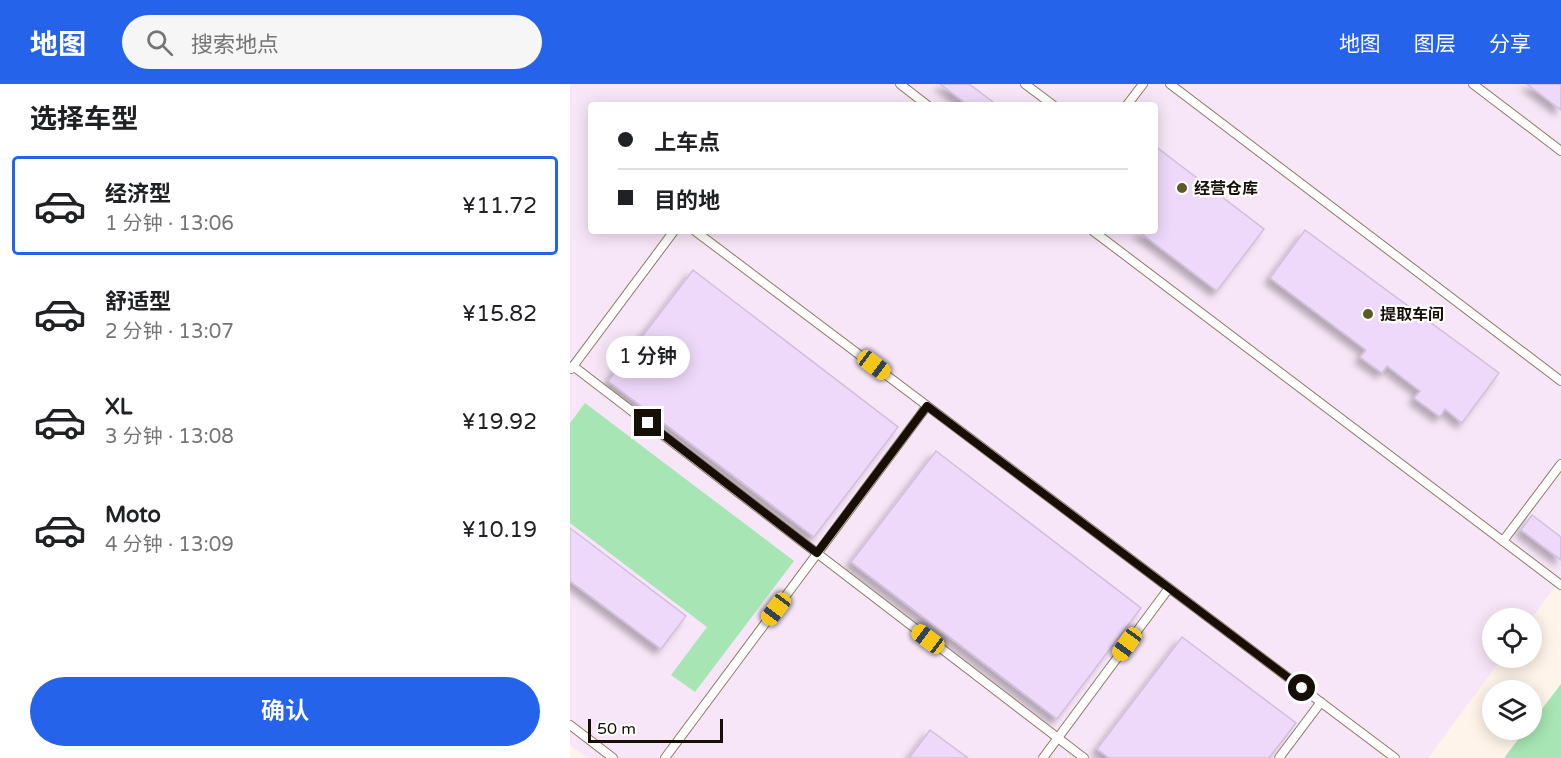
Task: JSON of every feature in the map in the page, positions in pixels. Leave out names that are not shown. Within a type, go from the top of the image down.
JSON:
[{"type":"lane","points":[[900,84],[923,102]]},
{"type":"lane","points":[[1025,84],[1049,102]]},
{"type":"lane","points":[[1129,102],[1143,84]]},
{"type":"lane","points":[[1170,84],[1561,381]]},
{"type":"lane","points":[[1473,84],[1561,151]]},
{"type":"lane","points":[[673,234],[572,368],[1084,758]]},
{"type":"lane","points":[[699,234],[1395,758]]},
{"type":"lane","points":[[1096,234],[1561,585]]},
{"type":"lane","points":[[665,758],[927,406]]},
{"type":"lane","points":[[1503,541],[1561,464]]},
{"type":"lane","points":[[1043,758],[1169,588]]},
{"type":"lane","points":[[1279,758],[1321,702]]},
{"type":"lane","points":[[570,725],[613,758]]},
{"type":"shaded area","points":[[570,84],[1561,84],[1561,579],[1539,608],[1482,608],[1482,668],[1495,668],[1486,680],[1482,680],[1482,685],[1428,758],[587,758],[570,745]]},
{"type":"green space","points":[[585,403],[794,561],[695,692],[671,675],[707,627],[570,523],[570,423]]},
{"type":"green space","points":[[1561,684],[1561,758],[1504,758],[1518,740],[1542,740],[1542,709]]},
{"type":"building","points":[[940,84],[969,84],[993,102],[964,102]]},
{"type":"building","points":[[1527,84],[1561,84],[1561,110]]},
{"type":"building","name":"经营仓库","points":[[1158,148],[1264,229],[1217,291],[1142,234],[1158,234]]},
{"type":"building","name":"提取车间","points":[[1305,230],[1499,373],[1462,423],[1445,409],[1440,417],[1414,398],[1420,391],[1387,366],[1382,373],[1360,357],[1366,350],[1270,278]]},
{"type":"building","points":[[693,270],[898,427],[814,537],[608,381]]},
{"type":"building","points":[[936,451],[1141,608],[1057,719],[851,562]]},
{"type":"building","points":[[1532,515],[1561,537],[1561,560],[1521,530]]},
{"type":"building","points":[[570,528],[686,616],[661,649],[570,581]]},
{"type":"building","points":[[1182,637],[1296,723],[1269,758],[1109,758],[1097,749]]},
{"type":"building","points":[[930,730],[968,758],[909,758]]},
{"type":"place","name":"经营仓库","points":[[1182,188]]},
{"type":"place","name":"提取车间","points":[[1368,314]]},
{"type":"route","points":[[648,423],[817,553],[927,406],[1302,688]]}]
